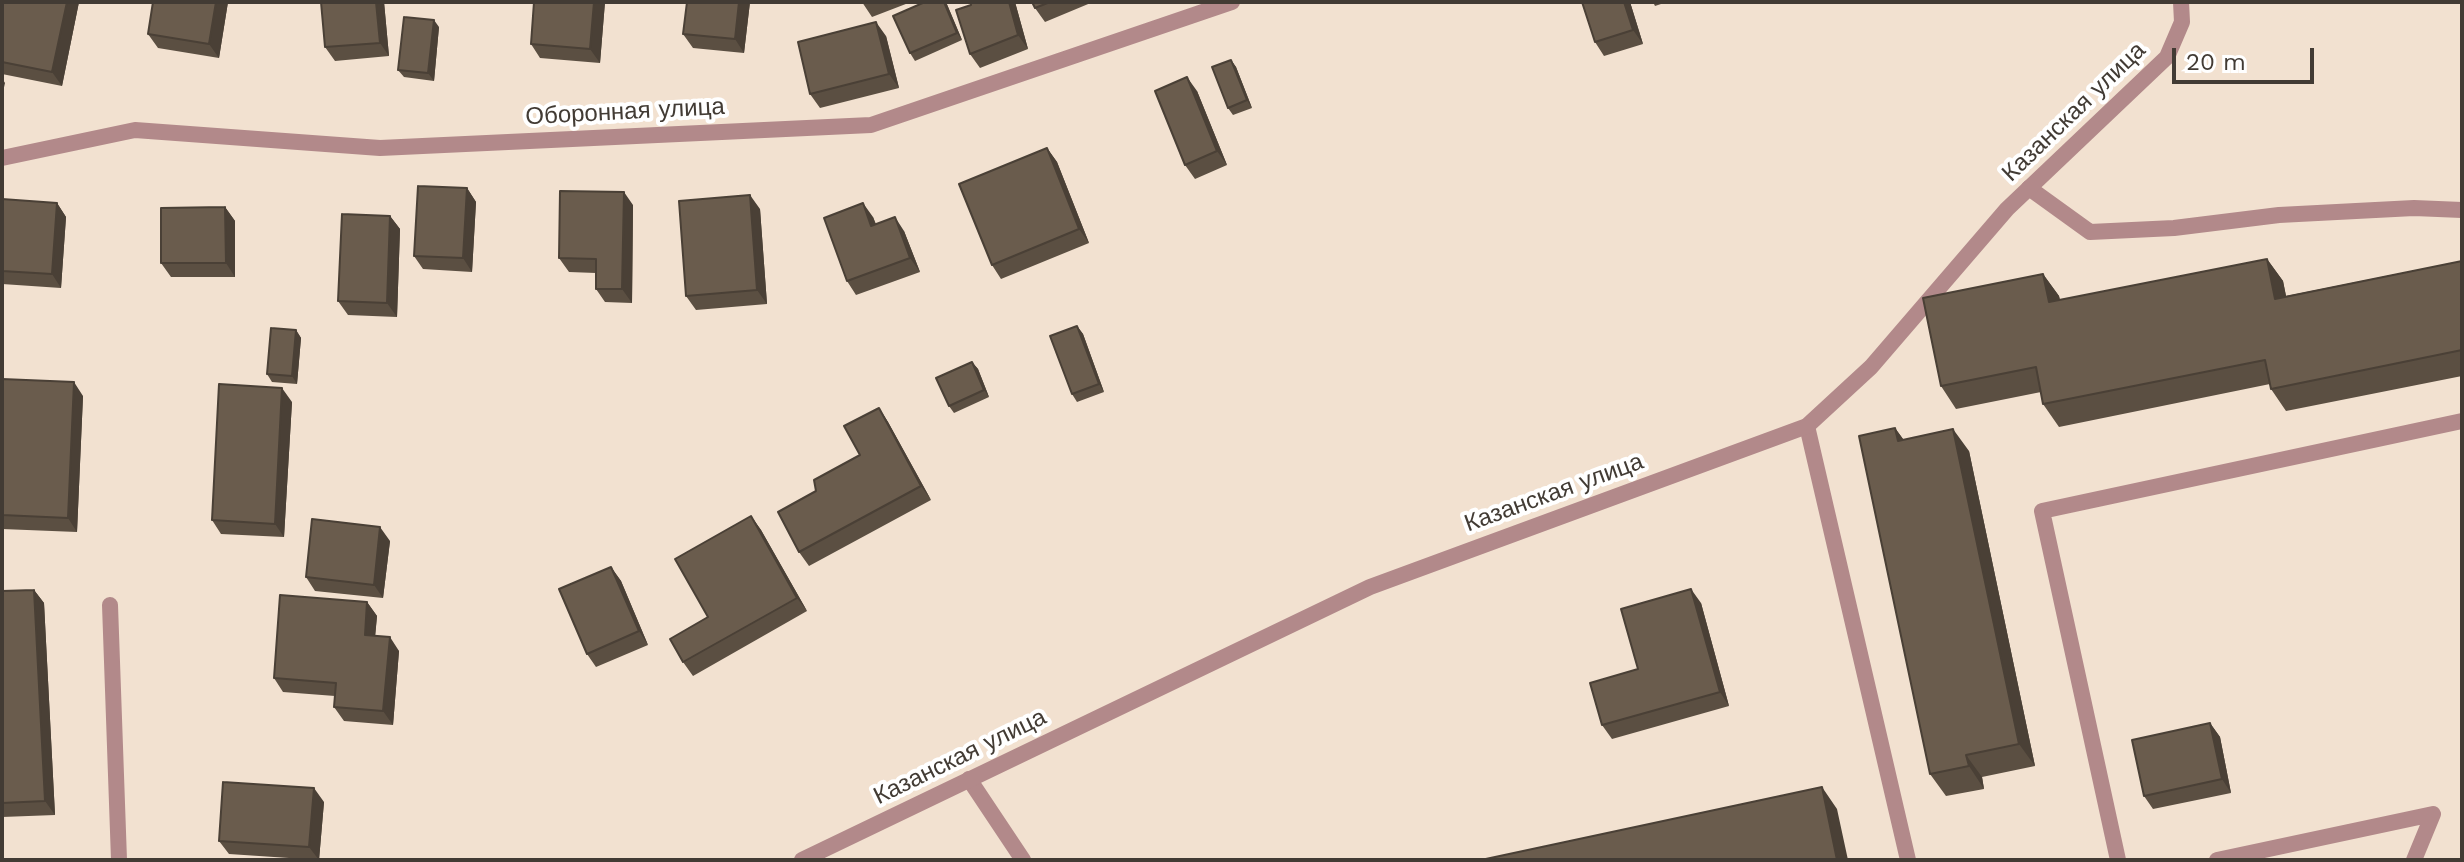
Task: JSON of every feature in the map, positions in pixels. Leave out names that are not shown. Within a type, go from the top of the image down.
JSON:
[{"type":"street","name":"Оборонная улица","points":[[2,158],[135,130],[380,148],[871,125],[1232,2]]},
{"type":"street","name":"Казанская улица","points":[[802,860],[1370,587],[1807,426],[1871,367],[2029,188],[2167,57],[2182,22],[2181,2]]},
{"type":"street","points":[[2029,188],[2090,232],[2174,228],[2279,215],[2414,208],[2462,210]]},
{"type":"street","points":[[2118,860],[2042,511],[2462,421]]},
{"type":"street","points":[[1807,426],[1908,860]]},
{"type":"street","points":[[110,605],[119,860]]},
{"type":"street","points":[[969,779],[1023,860]]},
{"type":"street","points":[[2217,860],[2433,814],[2414,860]]},
{"type":"building","points":[[2,2],[67,2],[52,72],[2,62]]},
{"type":"building","points":[[153,2],[216,2],[209,44],[148,34]]},
{"type":"building","points":[[321,2],[376,2],[380,43],[325,47]]},
{"type":"building","points":[[534,2],[594,2],[590,49],[531,44]]},
{"type":"building","points":[[687,2],[739,2],[735,39],[683,34]]},
{"type":"building","points":[[925,2],[944,2],[957,33],[910,53],[893,16]]},
{"type":"building","points":[[971,2],[1009,2],[1018,35],[970,54],[956,10],[971,5]]},
{"type":"building","points":[[1032,2],[1050,2],[1035,8]]},
{"type":"building","points":[[1582,2],[1624,2],[1633,30],[1595,42]]},
{"type":"building","points":[[404,17],[434,20],[428,73],[398,70]]},
{"type":"building","points":[[876,22],[889,74],[810,94],[798,42]]},
{"type":"building","points":[[1231,60],[1247,100],[1228,108],[1212,67]]},
{"type":"building","points":[[1187,77],[1217,151],[1185,165],[1155,91]]},
{"type":"building","points":[[1047,148],[1079,229],[992,265],[959,184]]},
{"type":"building","points":[[418,186],[467,188],[463,258],[414,256]]},
{"type":"building","points":[[560,191],[624,192],[622,289],[596,289],[596,259],[559,258]]},
{"type":"building","points":[[750,195],[757,290],[686,296],[679,201]]},
{"type":"building","points":[[2,199],[57,203],[52,274],[2,271]]},
{"type":"building","points":[[863,203],[871,226],[895,217],[910,258],[847,281],[824,218]]},
{"type":"building","points":[[225,207],[226,263],[161,263],[161,208]]},
{"type":"building","points":[[342,214],[390,216],[387,303],[338,301]]},
{"type":"building","points":[[2267,259],[2275,299],[2462,261],[2462,350],[2271,389],[2265,360],[2043,404],[2036,367],[1941,386],[1923,298],[2043,274],[2049,302]]},
{"type":"building","points":[[1077,326],[1099,384],[1072,394],[1050,336]]},
{"type":"building","points":[[271,328],[296,330],[292,376],[267,374]]},
{"type":"building","points":[[972,362],[984,390],[949,406],[936,378]]},
{"type":"building","points":[[2,379],[74,382],[68,518],[2,515]]},
{"type":"building","points":[[219,384],[282,388],[275,524],[212,520]]},
{"type":"building","points":[[879,408],[921,486],[799,552],[778,512],[816,491],[814,480],[860,455],[844,426]]},
{"type":"building","points":[[1895,428],[1898,441],[1953,429],[2019,744],[1966,755],[1969,766],[1930,774],[1859,436]]},
{"type":"building","points":[[751,516],[797,598],[683,662],[670,639],[708,617],[675,559]]},
{"type":"building","points":[[312,519],[380,527],[374,585],[306,577]]},
{"type":"building","points":[[611,567],[639,631],[587,654],[559,589]]},
{"type":"building","points":[[1691,589],[1720,692],[1602,725],[1590,683],[1638,669],[1621,609]]},
{"type":"building","points":[[34,590],[45,801],[2,803],[2,591]]},
{"type":"building","points":[[280,595],[367,602],[365,635],[390,637],[383,711],[334,707],[336,683],[274,678]]},
{"type":"building","points":[[2210,723],[2222,779],[2144,796],[2132,740]]},
{"type":"building","points":[[223,782],[314,788],[309,847],[219,841]]},
{"type":"building","points":[[1822,787],[1837,860],[1481,860]]}]
